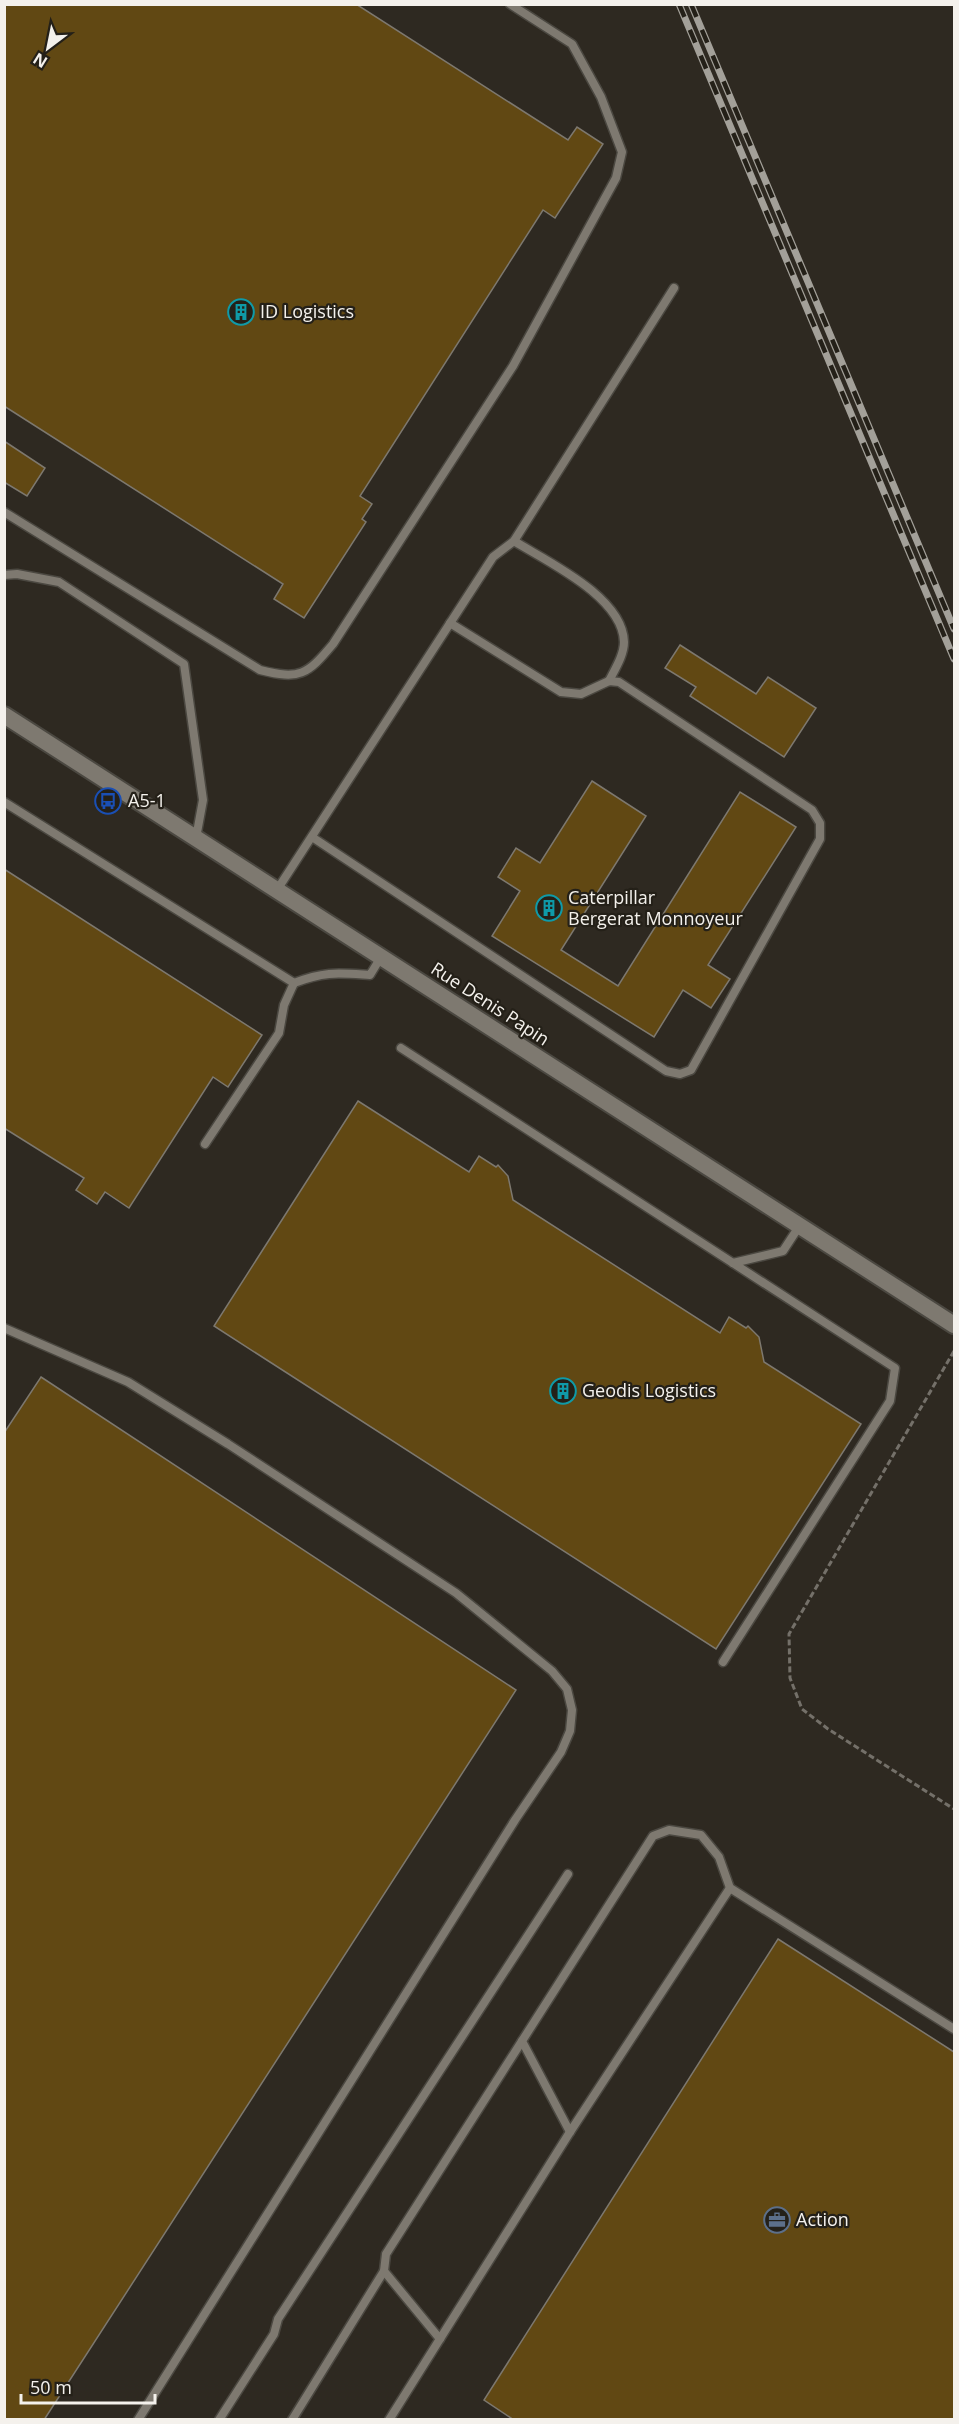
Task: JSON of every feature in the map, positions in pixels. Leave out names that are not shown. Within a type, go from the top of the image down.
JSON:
[{"type":"street","name":"Rue Denis Papin","points":[[4,715],[954,1325]]},
{"type":"lane","points":[[4,512],[260,670],[279,675],[297,675],[316,665],[333,644],[513,366],[616,178],[622,152],[601,97],[572,44],[510,4]]},
{"type":"lane","points":[[277,890],[493,557],[514,541],[674,288]]},
{"type":"lane","points":[[514,541],[594,592],[620,623],[624,643],[621,657],[609,681]]},
{"type":"lane","points":[[4,575],[17,574],[59,582],[184,664],[203,800],[196,838]]},
{"type":"lane","points":[[312,837],[666,1071],[680,1074],[691,1070],[820,839],[820,823],[812,810],[619,682],[609,681],[581,694],[561,692],[450,623]]},
{"type":"lane","points":[[4,802],[294,983]]},
{"type":"lane","points":[[205,1144],[279,1033],[284,1005],[294,983],[330,972],[370,975],[381,957]]},
{"type":"lane","points":[[401,1048],[895,1368],[890,1401],[723,1662]]},
{"type":"lane","points":[[733,1263],[783,1251],[800,1225]]},
{"type":"lane","points":[[4,1328],[128,1382],[228,1444],[456,1593],[552,1671],[567,1689],[572,1710],[570,1731],[561,1752],[515,1820],[138,2420]]},
{"type":"lane","points":[[292,2420],[384,2271],[386,2254],[653,1836],[669,1830],[701,1835],[718,1857],[730,1888],[954,2029]]},
{"type":"lane","points":[[219,2420],[274,2334],[278,2319],[568,1874]]},
{"type":"lane","points":[[388,2420],[570,2133],[730,1888]]},
{"type":"lane","points":[[522,2041],[570,2133]]},
{"type":"lane","points":[[384,2271],[440,2339]]},
{"type":"path","points":[[954,1351],[789,1634],[790,1678],[802,1709],[828,1729],[954,1809]]},
{"type":"building","name":"ID Logistics","points":[[4,4],[356,4],[568,140],[577,127],[603,144],[555,218],[543,210],[360,496],[372,504],[362,519],[366,522],[304,618],[274,599],[283,584],[4,406]]},
{"type":"building","points":[[4,441],[45,468],[27,496],[4,482]]},
{"type":"building","points":[[680,645],[756,694],[768,677],[816,708],[784,757],[690,696],[696,687],[665,668]]},
{"type":"building","name":"Caterpillar Bergerat Monnoyeur","points":[[592,781],[646,816],[561,950],[618,986],[740,792],[796,827],[708,965],[730,979],[711,1008],[683,990],[654,1037],[492,936],[520,891],[498,877],[516,848],[540,863]]},
{"type":"building","points":[[4,869],[262,1035],[228,1087],[213,1077],[129,1208],[105,1192],[97,1204],[76,1190],[84,1178],[4,1128]]},
{"type":"building","name":"Geodis Logistics","points":[[358,1101],[469,1172],[479,1156],[496,1167],[498,1165],[508,1176],[513,1200],[720,1333],[729,1317],[746,1328],[748,1326],[759,1337],[764,1362],[861,1424],[716,1649],[214,1326]]},
{"type":"building","points":[[41,1377],[516,1690],[44,2420],[4,2420],[4,1433]]},
{"type":"building","name":"Action","points":[[778,1939],[954,2052],[954,2420],[514,2420],[484,2400]]},
{"type":"railway","points":[[679,4],[954,659]]},
{"type":"railway","points":[[691,4],[954,629]]},
{"type":"place","name":"ID Logistics","points":[[241,312]]},
{"type":"place","name":"A5-1","points":[[108,801]]},
{"type":"place","name":"Caterpillar Bergerat Monnoyeur","points":[[549,908]]},
{"type":"place","name":"Geodis Logistics","points":[[563,1391]]},
{"type":"place","name":"Action","points":[[777,2220]]}]
